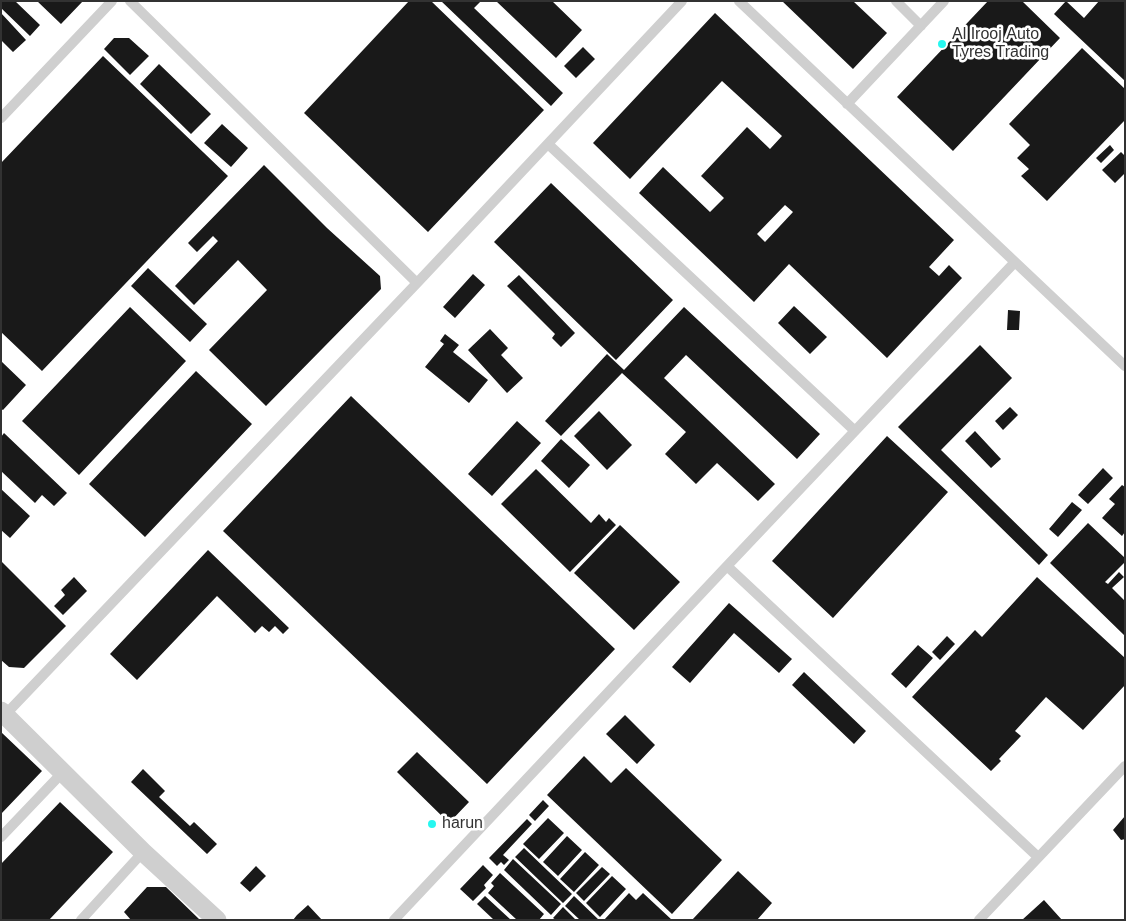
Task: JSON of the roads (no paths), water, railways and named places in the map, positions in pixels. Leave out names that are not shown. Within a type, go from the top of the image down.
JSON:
[{"type":"street","points":[[3,713],[143,852],[218,920]]},
{"type":"lane","points":[[1,118],[112,1]]},
{"type":"lane","points":[[130,1],[417,283]]},
{"type":"lane","points":[[3,713],[417,283],[682,1]]},
{"type":"lane","points":[[738,1],[1125,366]]},
{"type":"lane","points":[[896,1],[921,26]]},
{"type":"lane","points":[[847,104],[944,1]]},
{"type":"lane","points":[[548,144],[855,431]]},
{"type":"lane","points":[[394,920],[1015,262]]},
{"type":"lane","points":[[727,566],[1038,857]]},
{"type":"lane","points":[[979,920],[1125,766]]},
{"type":"lane","points":[[1,837],[63,772]]},
{"type":"lane","points":[[81,920],[143,852]]},
{"type":"place","name":"Al Irooj Auto Tyres Trading","points":[[942,44]]},
{"type":"place","name":"harun","points":[[432,824]]}]
